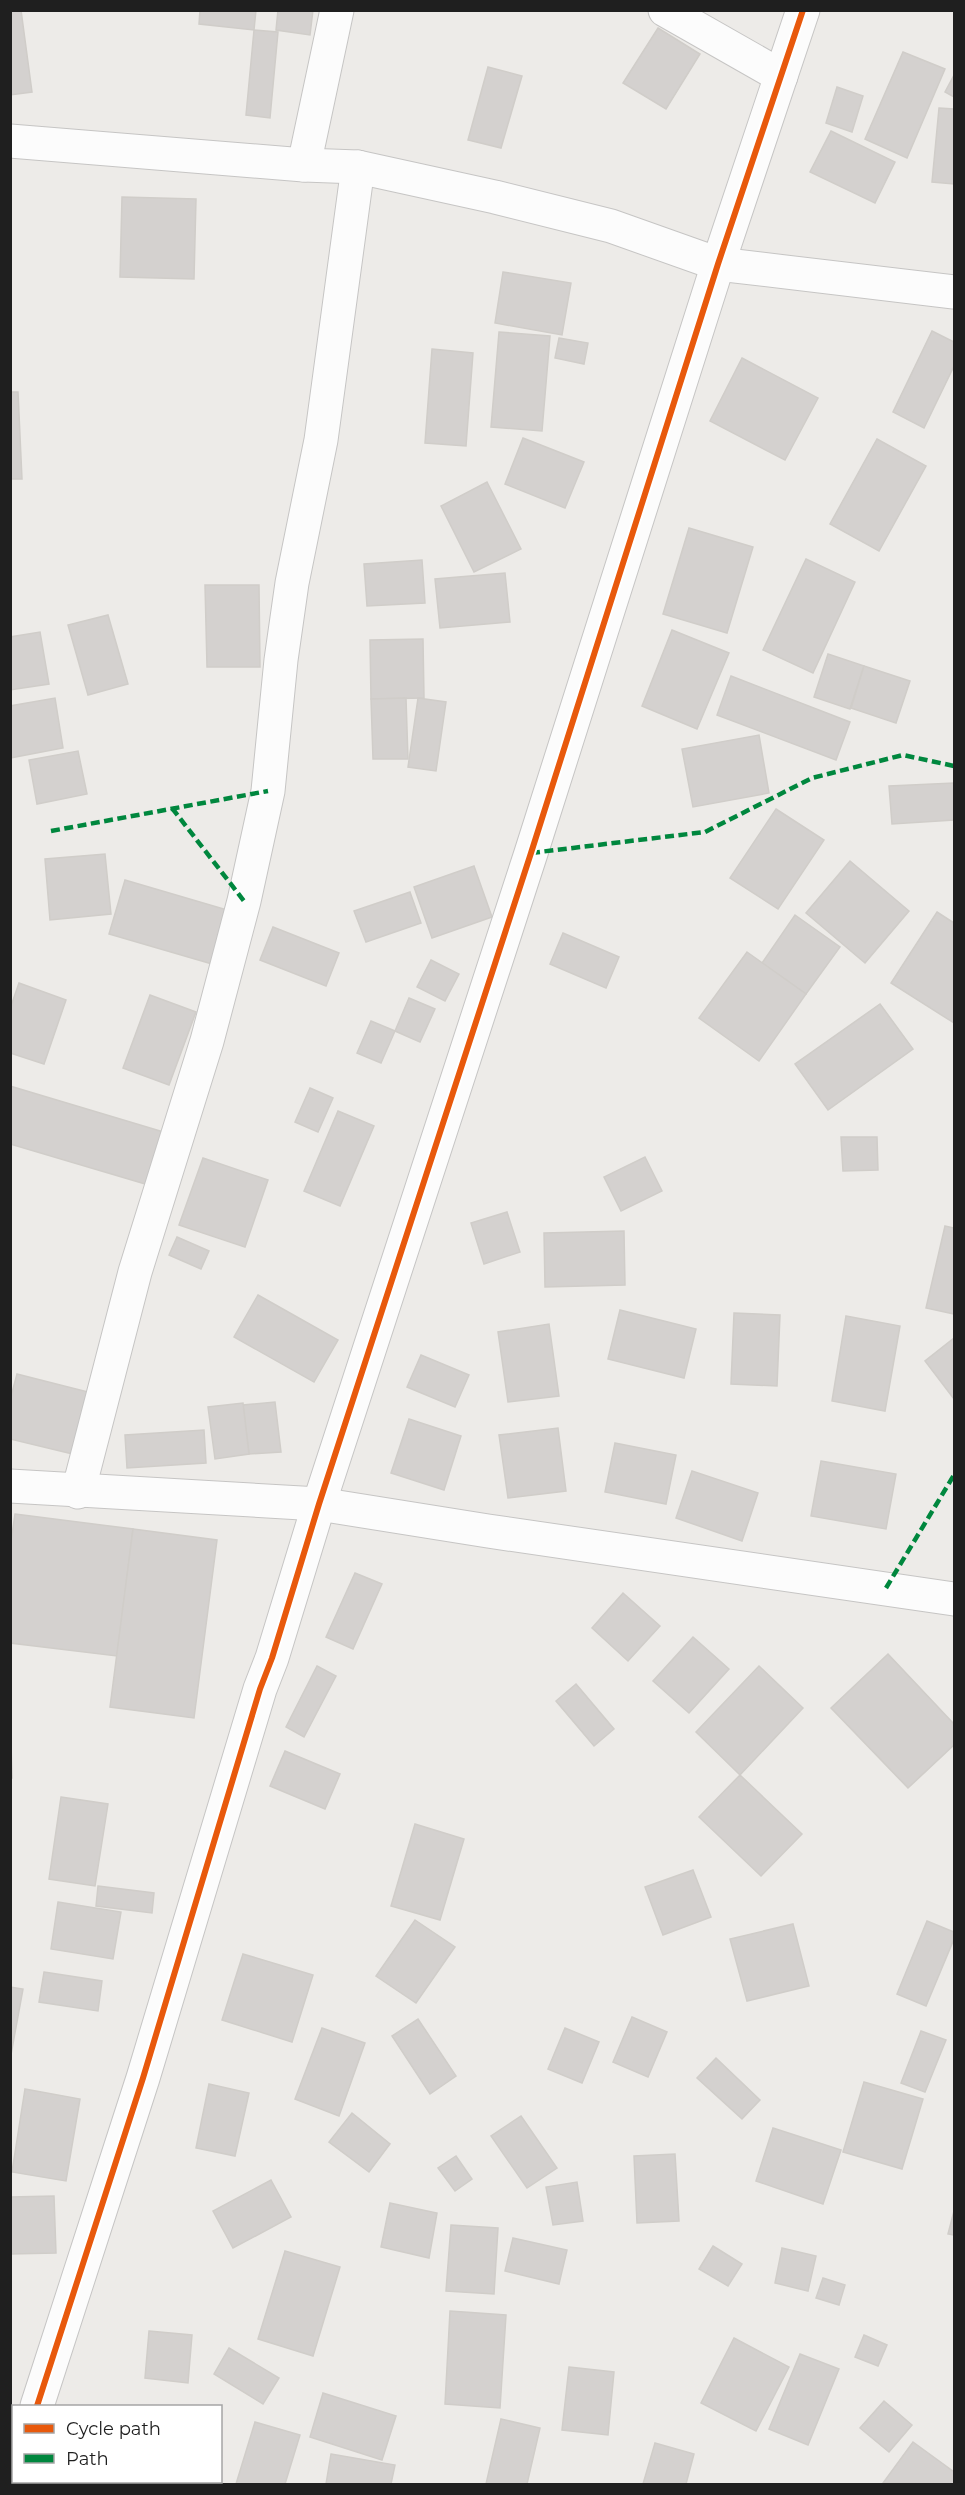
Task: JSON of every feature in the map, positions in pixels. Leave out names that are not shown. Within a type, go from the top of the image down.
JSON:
[{"type":"street","points":[[304,165],[337,10]]},
{"type":"street","points":[[665,10],[781,76]]},
{"type":"street","points":[[37,2405],[143,2078],[260,1689],[272,1658],[319,1504],[531,853],[718,264],[803,10]]},
{"type":"street","points":[[10,141],[304,165],[358,167],[495,196],[611,226],[718,264],[954,292]]},
{"type":"street","points":[[78,1491],[135,1272],[207,1041],[244,901],[268,791],[284,638],[292,583],[321,440],[358,167]]},
{"type":"street","points":[[10,1486],[319,1504],[954,1599]]},
{"type":"building","points":[[10,10],[21,10],[32,92],[10,95]]},
{"type":"building","points":[[200,10],[256,10],[254,30],[199,24]]},
{"type":"building","points":[[278,10],[313,10],[310,35],[276,30]]},
{"type":"building","points":[[658,28],[700,54],[666,109],[623,83]]},
{"type":"building","points":[[254,30],[278,32],[270,118],[246,115]]},
{"type":"building","points":[[903,52],[945,69],[907,158],[865,139]]},
{"type":"building","points":[[488,67],[522,76],[501,148],[468,140]]},
{"type":"building","points":[[954,75],[954,97],[945,92]]},
{"type":"building","points":[[837,87],[863,96],[852,132],[826,123]]},
{"type":"building","points":[[939,108],[954,109],[954,184],[932,182]]},
{"type":"building","points":[[831,131],[895,162],[875,203],[810,172]]},
{"type":"building","points":[[122,197],[196,199],[194,279],[120,277]]},
{"type":"building","points":[[503,272],[571,283],[562,335],[495,323]]},
{"type":"building","points":[[932,331],[954,342],[954,366],[924,428],[893,412]]},
{"type":"building","points":[[499,332],[550,336],[542,431],[491,427]]},
{"type":"building","points":[[559,338],[588,343],[584,364],[555,358]]},
{"type":"building","points":[[432,349],[473,353],[466,446],[425,443]]},
{"type":"building","points":[[742,358],[818,398],[785,460],[710,421]]},
{"type":"building","points":[[10,392],[18,392],[22,479],[10,479]]},
{"type":"building","points":[[523,438],[584,462],[565,508],[505,484]]},
{"type":"building","points":[[877,439],[926,466],[879,551],[830,524]]},
{"type":"building","points":[[487,482],[521,549],[474,572],[441,506]]},
{"type":"building","points":[[689,528],[753,547],[727,633],[663,614]]},
{"type":"building","points":[[806,559],[855,582],[813,673],[763,650]]},
{"type":"building","points":[[422,560],[425,603],[367,606],[364,564]]},
{"type":"building","points":[[505,573],[510,622],[440,628],[435,579]]},
{"type":"building","points":[[205,585],[259,585],[260,667],[207,667]]},
{"type":"building","points":[[108,615],[128,684],[88,695],[68,625]]},
{"type":"building","points":[[672,630],[729,653],[697,729],[642,706]]},
{"type":"building","points":[[40,632],[49,684],[10,690],[10,637]]},
{"type":"building","points":[[423,639],[424,698],[371,699],[370,640]]},
{"type":"building","points":[[828,654],[864,666],[850,709],[814,697]]},
{"type":"building","points":[[864,666],[910,681],[896,723],[851,708]]},
{"type":"building","points":[[731,676],[850,722],[836,760],[717,715]]},
{"type":"building","points":[[55,698],[63,748],[10,758],[10,706]]},
{"type":"building","points":[[406,698],[408,759],[373,759],[371,699]]},
{"type":"building","points":[[418,698],[446,702],[436,771],[408,767]]},
{"type":"building","points":[[759,735],[769,793],[693,807],[682,749]]},
{"type":"building","points":[[78,751],[87,794],[37,804],[29,760]]},
{"type":"building","points":[[954,783],[954,820],[892,824],[889,786]]},
{"type":"building","points":[[776,809],[824,840],[778,909],[730,878]]},
{"type":"building","points":[[105,854],[111,914],[50,920],[45,859]]},
{"type":"building","points":[[850,861],[909,911],[865,963],[806,913]]},
{"type":"building","points":[[474,866],[492,917],[432,938],[414,887]]},
{"type":"building","points":[[125,880],[234,912],[219,966],[109,934]]},
{"type":"building","points":[[410,892],[421,923],[366,942],[354,911]]},
{"type":"building","points":[[937,912],[954,923],[954,1023],[891,983]]},
{"type":"building","points":[[795,915],[840,947],[806,994],[762,963]]},
{"type":"building","points":[[273,927],[339,953],[326,986],[260,960]]},
{"type":"building","points":[[563,933],[619,957],[606,988],[550,964]]},
{"type":"building","points":[[747,952],[806,994],[759,1061],[699,1018]]},
{"type":"building","points":[[431,960],[459,974],[445,1001],[417,987]]},
{"type":"building","points":[[19,983],[66,1000],[44,1064],[10,1053],[10,1009]]},
{"type":"building","points":[[150,995],[196,1012],[169,1085],[123,1068]]},
{"type":"building","points":[[409,998],[435,1009],[420,1042],[395,1031]]},
{"type":"building","points":[[880,1004],[913,1049],[828,1110],[795,1064]]},
{"type":"building","points":[[371,1021],[395,1031],[381,1063],[357,1053]]},
{"type":"building","points":[[10,1086],[167,1133],[152,1186],[10,1144]]},
{"type":"building","points":[[310,1088],[333,1098],[318,1132],[295,1122]]},
{"type":"building","points":[[338,1111],[374,1126],[340,1206],[304,1191]]},
{"type":"building","points":[[841,1137],[877,1137],[878,1170],[843,1171]]},
{"type":"building","points":[[645,1157],[662,1191],[621,1211],[604,1177]]},
{"type":"building","points":[[203,1158],[268,1180],[245,1247],[179,1225]]},
{"type":"building","points":[[507,1212],[520,1252],[484,1264],[471,1223]]},
{"type":"building","points":[[945,1226],[954,1228],[954,1314],[926,1308]]},
{"type":"building","points":[[624,1231],[625,1285],[545,1287],[544,1233]]},
{"type":"building","points":[[177,1237],[209,1251],[201,1269],[169,1255]]},
{"type":"building","points":[[258,1295],[338,1340],[314,1382],[234,1337]]},
{"type":"building","points":[[620,1310],[696,1329],[684,1378],[608,1359]]},
{"type":"building","points":[[734,1313],[780,1315],[777,1386],[731,1384]]},
{"type":"building","points":[[846,1316],[900,1326],[885,1411],[832,1401]]},
{"type":"building","points":[[549,1324],[559,1396],[508,1402],[498,1332]]},
{"type":"building","points":[[954,1338],[954,1399],[925,1361]]},
{"type":"building","points":[[421,1355],[469,1375],[455,1407],[407,1387]]},
{"type":"building","points":[[17,1374],[92,1393],[77,1455],[10,1439],[10,1400]]},
{"type":"building","points":[[275,1402],[281,1452],[249,1454],[243,1405]]},
{"type":"building","points":[[243,1403],[249,1454],[215,1459],[208,1407]]},
{"type":"building","points":[[409,1419],[461,1436],[444,1490],[391,1473]]},
{"type":"building","points":[[558,1428],[566,1491],[508,1498],[499,1435]]},
{"type":"building","points":[[204,1430],[206,1463],[127,1468],[125,1435]]},
{"type":"building","points":[[615,1443],[676,1455],[666,1504],[605,1492]]},
{"type":"building","points":[[821,1461],[896,1474],[886,1529],[811,1516]]},
{"type":"building","points":[[692,1471],[758,1493],[742,1541],[676,1518]]},
{"type":"building","points":[[15,1514],[133,1529],[117,1656],[10,1643],[10,1548]]},
{"type":"building","points":[[133,1529],[217,1540],[194,1718],[110,1707]]},
{"type":"building","points":[[355,1573],[382,1584],[353,1649],[326,1637]]},
{"type":"building","points":[[623,1593],[660,1626],[628,1661],[592,1628]]},
{"type":"building","points":[[693,1637],[729,1669],[689,1713],[653,1681]]},
{"type":"building","points":[[888,1654],[954,1724],[954,1745],[908,1788],[831,1708]]},
{"type":"building","points":[[317,1666],[336,1676],[304,1737],[286,1727]]},
{"type":"building","points":[[759,1666],[803,1708],[740,1775],[696,1732]]},
{"type":"building","points":[[576,1684],[614,1729],[594,1746],[556,1701]]},
{"type":"building","points":[[10,1710],[12,1778],[10,1778]]},
{"type":"building","points":[[285,1751],[340,1774],[325,1809],[270,1786]]},
{"type":"building","points":[[740,1775],[802,1834],[761,1876],[699,1817]]},
{"type":"building","points":[[61,1797],[108,1804],[95,1886],[49,1879]]},
{"type":"building","points":[[415,1824],[464,1839],[440,1920],[391,1906]]},
{"type":"building","points":[[693,1870],[711,1917],[663,1935],[645,1887]]},
{"type":"building","points":[[98,1886],[154,1893],[152,1913],[96,1906]]},
{"type":"building","points":[[58,1902],[121,1912],[113,1959],[51,1949]]},
{"type":"building","points":[[415,1920],[455,1947],[416,2003],[376,1976]]},
{"type":"building","points":[[927,1921],[954,1932],[954,1939],[926,2006],[897,1994]]},
{"type":"building","points":[[793,1924],[809,1986],[747,2001],[730,1939]]},
{"type":"building","points":[[243,1954],[313,1975],[292,2042],[222,2020]]},
{"type":"building","points":[[44,1972],[102,1981],[98,2011],[39,2002]]},
{"type":"building","points":[[10,1987],[23,1989],[10,2060]]},
{"type":"building","points":[[632,2017],[667,2032],[648,2077],[613,2062]]},
{"type":"building","points":[[418,2019],[456,2076],[430,2094],[392,2036]]},
{"type":"building","points":[[322,2028],[365,2043],[339,2116],[295,2099]]},
{"type":"building","points":[[565,2028],[599,2042],[582,2083],[548,2069]]},
{"type":"building","points":[[921,2031],[946,2040],[925,2092],[901,2083]]},
{"type":"building","points":[[716,2058],[760,2100],[742,2119],[697,2078]]},
{"type":"building","points":[[864,2082],[923,2099],[902,2169],[843,2152]]},
{"type":"building","points":[[209,2084],[249,2093],[235,2156],[196,2148]]},
{"type":"building","points":[[25,2089],[80,2099],[66,2181],[12,2172]]},
{"type":"building","points":[[352,2113],[390,2144],[369,2172],[329,2142]]},
{"type":"building","points":[[521,2116],[557,2168],[527,2188],[491,2136]]},
{"type":"building","points":[[773,2128],[841,2150],[823,2204],[756,2181]]},
{"type":"building","points":[[675,2154],[679,2221],[637,2223],[634,2156]]},
{"type":"building","points":[[456,2156],[472,2179],[455,2191],[438,2168]]},
{"type":"building","points":[[271,2180],[291,2217],[233,2248],[213,2211]]},
{"type":"building","points":[[577,2182],[583,2221],[553,2225],[546,2187]]},
{"type":"building","points":[[54,2196],[56,2253],[10,2254],[10,2197]]},
{"type":"building","points":[[390,2203],[437,2213],[429,2258],[381,2247]]},
{"type":"building","points":[[954,2211],[954,2235],[948,2234]]},
{"type":"building","points":[[451,2225],[498,2228],[494,2294],[446,2291]]},
{"type":"building","points":[[513,2238],[567,2250],[559,2284],[505,2271]]},
{"type":"building","points":[[713,2246],[742,2264],[728,2286],[699,2269]]},
{"type":"building","points":[[782,2248],[816,2256],[808,2291],[775,2283]]},
{"type":"building","points":[[285,2251],[340,2267],[313,2356],[258,2339]]},
{"type":"building","points":[[823,2278],[845,2285],[839,2305],[816,2298]]},
{"type":"building","points":[[450,2311],[506,2315],[500,2408],[445,2404]]},
{"type":"building","points":[[149,2331],[192,2335],[188,2383],[145,2378]]},
{"type":"building","points":[[864,2335],[887,2345],[878,2366],[855,2357]]},
{"type":"building","points":[[734,2338],[789,2367],[756,2431],[701,2403]]},
{"type":"building","points":[[229,2348],[279,2378],[263,2404],[214,2374]]},
{"type":"building","points":[[800,2354],[839,2369],[808,2445],[769,2429]]},
{"type":"building","points":[[569,2367],[614,2372],[608,2435],[562,2430]]},
{"type":"building","points":[[323,2393],[396,2416],[382,2460],[310,2437]]},
{"type":"building","points":[[884,2401],[912,2425],[889,2452],[860,2428]]},
{"type":"building","points":[[501,2419],[540,2428],[527,2484],[486,2484]]},
{"type":"building","points":[[255,2422],[300,2435],[285,2484],[236,2484]]},
{"type":"building","points":[[913,2442],[954,2472],[954,2484],[883,2483]]},
{"type":"building","points":[[655,2443],[694,2454],[686,2484],[643,2484]]},
{"type":"building","points":[[331,2454],[395,2465],[391,2484],[326,2484]]},
{"type":"marked path","points":[[531,853],[705,832],[812,778],[903,755],[954,766]]},
{"type":"marked path","points":[[51,831],[268,791]]},
{"type":"marked path","points":[[172,808],[244,901]]},
{"type":"marked path","points":[[886,1588],[954,1475]]},
{"type":"cycle path","points":[[37,2405],[143,2078],[260,1689],[272,1658],[319,1504],[531,853],[718,264],[803,10]]}]
